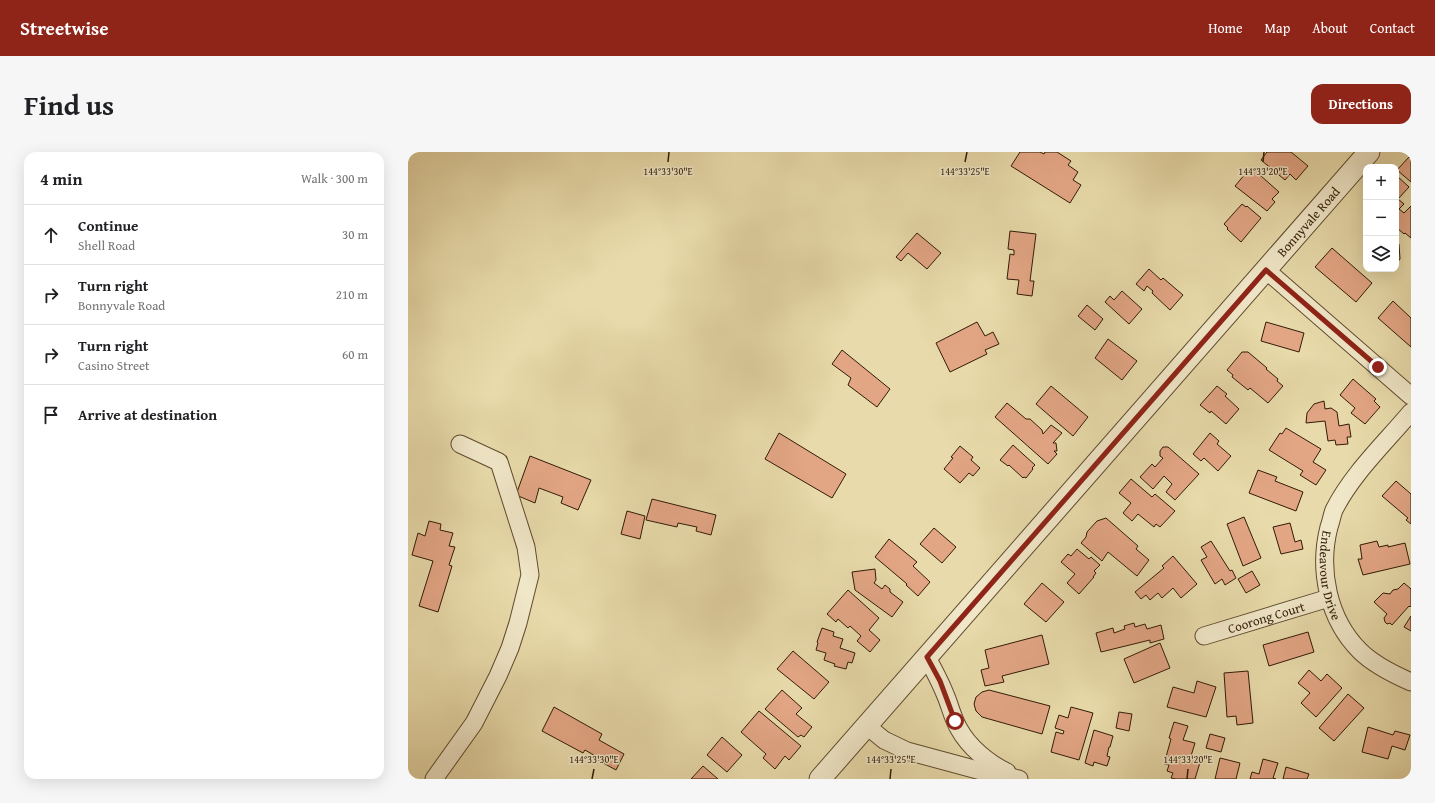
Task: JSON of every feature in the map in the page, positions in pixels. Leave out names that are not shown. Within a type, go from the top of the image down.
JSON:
[{"type":"street","name":"Bonnyvale Road","points":[[820,779],[1369,152]]},
{"type":"street","points":[[1266,270],[1411,396]]},
{"type":"street","name":"Endeavour Drive","points":[[1411,412],[1348,487],[1334,511],[1326,539],[1324,565],[1329,598],[1340,625],[1360,651],[1392,674],[1411,682]]},
{"type":"street","points":[[434,779],[474,723],[498,676],[518,624],[530,575],[526,546],[499,462],[460,444]]},
{"type":"street","name":"Coorong Court","points":[[1204,636],[1329,598]]},
{"type":"street","points":[[927,657],[940,681],[959,730],[971,745],[986,759],[1020,779]]},
{"type":"street","points":[[867,726],[884,740],[907,751],[981,771],[1020,779]]},
{"type":"building","points":[[1020,152],[1040,152],[1044,154],[1045,152],[1057,152],[1071,161],[1068,165],[1078,172],[1073,180],[1081,185],[1070,203],[1011,166]]},
{"type":"building","points":[[1267,152],[1291,152],[1308,166],[1296,180],[1290,174],[1285,180],[1261,160]]},
{"type":"building","points":[[1409,157],[1411,159],[1411,182],[1399,172],[1399,168]]},
{"type":"building","points":[[1251,167],[1279,192],[1272,199],[1275,202],[1267,211],[1235,186]]},
{"type":"building","points":[[1399,178],[1409,187],[1399,198]]},
{"type":"building","points":[[1399,200],[1404,204],[1399,209]]},
{"type":"building","points":[[1242,204],[1246,207],[1247,206],[1261,218],[1241,242],[1227,229],[1228,228],[1224,224]]},
{"type":"building","points":[[1411,206],[1411,238],[1405,233],[1404,234],[1399,230],[1399,209],[1404,213]]},
{"type":"building","points":[[1010,231],[1036,234],[1030,281],[1034,281],[1032,296],[1017,294],[1019,280],[1007,279],[1010,254],[1014,255],[1014,250],[1008,249]]},
{"type":"building","points":[[917,233],[941,253],[927,269],[908,253],[901,261],[896,257]]},
{"type":"building","points":[[1332,248],[1372,283],[1356,302],[1315,267]]},
{"type":"building","points":[[1149,269],[1161,280],[1163,278],[1183,295],[1170,310],[1152,293],[1153,291],[1147,286],[1144,291],[1136,284]]},
{"type":"building","points":[[1122,291],[1142,309],[1129,324],[1105,302],[1110,296],[1114,300]]},
{"type":"building","points":[[1393,301],[1411,318],[1411,347],[1378,318]]},
{"type":"building","points":[[1087,305],[1103,319],[1095,330],[1078,316]]},
{"type":"building","points":[[977,322],[985,336],[993,332],[999,344],[985,350],[987,354],[950,372],[936,343]]},
{"type":"building","points":[[1266,322],[1304,333],[1299,352],[1261,341]]},
{"type":"building","points":[[1108,339],[1137,361],[1122,380],[1095,358]]},
{"type":"building","points":[[842,350],[890,389],[877,407],[848,385],[851,378],[832,364]]},
{"type":"building","points":[[1242,352],[1248,352],[1267,368],[1266,369],[1278,379],[1277,381],[1283,386],[1268,403],[1250,388],[1248,390],[1232,377],[1233,375],[1227,370]]},
{"type":"building","points":[[1353,379],[1376,399],[1374,401],[1380,407],[1365,424],[1351,413],[1355,408],[1340,395]]},
{"type":"building","points":[[1051,386],[1088,417],[1073,436],[1036,404]]},
{"type":"building","points":[[1217,386],[1227,394],[1225,396],[1239,409],[1226,424],[1211,411],[1210,413],[1200,405]]},
{"type":"building","points":[[1324,401],[1325,409],[1331,408],[1337,412],[1339,426],[1349,424],[1351,437],[1347,437],[1348,444],[1336,445],[1335,440],[1328,441],[1325,421],[1306,423],[1307,413],[1314,404]]},
{"type":"building","points":[[1007,403],[1026,419],[1030,419],[1042,430],[1043,434],[1051,425],[1062,433],[1053,443],[1056,443],[1057,451],[1054,451],[1057,454],[1048,464],[995,417]]},
{"type":"building","points":[[1286,428],[1321,449],[1313,462],[1326,470],[1316,485],[1300,475],[1303,471],[1269,450],[1280,433],[1282,434]]},
{"type":"building","points":[[779,433],[846,474],[832,498],[765,459]]},
{"type":"building","points":[[1210,433],[1219,441],[1217,444],[1231,456],[1218,471],[1204,458],[1201,461],[1193,454]]},
{"type":"building","points":[[1013,445],[1035,465],[1026,478],[1023,478],[1009,465],[1008,466],[1000,460]]},
{"type":"building","points":[[960,446],[973,457],[971,460],[980,468],[973,476],[969,473],[960,483],[944,469]]},
{"type":"building","points":[[1163,447],[1168,447],[1199,474],[1175,500],[1166,492],[1172,484],[1164,476],[1153,489],[1140,477],[1152,464],[1155,467],[1163,458],[1160,456],[1160,451]]},
{"type":"building","points":[[530,456],[591,480],[578,510],[561,503],[563,497],[539,488],[535,503],[516,495]]},
{"type":"building","points":[[1258,470],[1277,477],[1275,481],[1303,492],[1296,511],[1249,493]]},
{"type":"building","points":[[1131,479],[1152,497],[1155,494],[1175,511],[1160,527],[1156,524],[1154,527],[1138,514],[1132,521],[1123,513],[1131,503],[1119,493]]},
{"type":"building","points":[[1396,481],[1411,494],[1411,524],[1406,520],[1408,518],[1382,496]]},
{"type":"building","points":[[652,499],[716,515],[711,535],[696,531],[697,527],[678,523],[677,527],[646,520]]},
{"type":"building","points":[[627,511],[645,516],[640,539],[621,534]]},
{"type":"building","points":[[1244,517],[1261,558],[1243,566],[1227,524]]},
{"type":"building","points":[[1106,518],[1138,546],[1136,549],[1149,560],[1137,576],[1108,552],[1102,561],[1081,543],[1086,537],[1087,532],[1097,521]]},
{"type":"building","points":[[429,521],[441,524],[440,530],[453,533],[449,546],[455,547],[449,565],[452,566],[438,612],[419,606],[433,561],[412,555],[418,533],[425,536]]},
{"type":"building","points":[[1290,523],[1295,542],[1301,540],[1303,549],[1281,554],[1273,527]]},
{"type":"building","points":[[934,528],[956,547],[942,563],[920,544]]},
{"type":"building","points":[[889,539],[917,562],[913,566],[930,582],[918,596],[906,585],[907,584],[875,557]]},
{"type":"building","points":[[1211,541],[1236,578],[1225,585],[1222,579],[1215,584],[1201,560],[1207,557],[1201,547]]},
{"type":"building","points":[[1377,541],[1379,547],[1388,545],[1388,547],[1405,543],[1410,564],[1363,575],[1358,559],[1362,559],[1360,545]]},
{"type":"building","points":[[1077,549],[1089,559],[1091,557],[1100,565],[1094,571],[1096,573],[1094,577],[1079,594],[1067,583],[1075,574],[1061,562],[1068,554],[1071,556]]},
{"type":"building","points":[[1173,556],[1197,584],[1181,598],[1173,588],[1162,598],[1158,593],[1150,600],[1146,595],[1141,599],[1135,592],[1164,568],[1162,566]]},
{"type":"building","points":[[875,569],[876,580],[874,583],[882,589],[885,585],[890,589],[890,592],[903,602],[892,617],[855,590],[852,572]]},
{"type":"building","points":[[1252,571],[1260,585],[1246,593],[1238,579]]},
{"type":"building","points":[[1042,583],[1064,602],[1046,622],[1024,604]]},
{"type":"building","points":[[1404,583],[1411,589],[1411,606],[1409,606],[1392,625],[1390,623],[1387,624],[1384,618],[1387,614],[1374,602],[1383,593],[1390,594],[1393,590],[1398,589]]},
{"type":"building","points":[[848,590],[879,618],[869,630],[880,640],[870,652],[857,641],[861,636],[850,626],[848,628],[838,619],[836,622],[827,614]]},
{"type":"building","points":[[1411,616],[1411,631],[1404,627]]},
{"type":"building","points":[[1134,623],[1135,627],[1145,624],[1147,629],[1161,625],[1164,639],[1150,643],[1150,640],[1101,652],[1096,633],[1113,628],[1114,633],[1125,629],[1124,626]]},
{"type":"building","points":[[822,628],[834,632],[833,636],[843,639],[840,648],[855,653],[852,663],[848,662],[846,669],[834,666],[835,664],[824,660],[826,653],[816,650]]},
{"type":"building","points":[[1308,632],[1314,652],[1269,666],[1263,645]]},
{"type":"building","points":[[1042,635],[1049,664],[1002,676],[1004,682],[985,686],[981,670],[989,668],[985,650]]},
{"type":"building","points":[[1160,643],[1170,668],[1134,683],[1124,659]]},
{"type":"building","points":[[793,651],[829,682],[814,699],[777,669]]},
{"type":"building","points":[[1309,670],[1321,681],[1327,674],[1342,688],[1316,717],[1301,703],[1310,693],[1298,683]]},
{"type":"building","points":[[1248,671],[1253,723],[1237,725],[1236,716],[1227,717],[1224,673]]},
{"type":"building","points":[[1197,681],[1216,687],[1206,717],[1167,707],[1173,687],[1194,693]]},
{"type":"building","points":[[782,690],[802,708],[796,714],[812,727],[804,737],[801,735],[798,737],[765,709]]},
{"type":"building","points":[[989,690],[1050,706],[1042,734],[982,717],[976,711],[974,704],[976,697],[982,692]]},
{"type":"building","points":[[1348,694],[1364,708],[1334,741],[1319,728]]},
{"type":"building","points":[[554,707],[602,734],[599,740],[624,754],[616,770],[596,759],[597,757],[585,750],[583,753],[542,731]]},
{"type":"building","points":[[1071,707],[1093,713],[1079,760],[1051,752],[1056,732],[1063,734],[1064,731],[1055,728],[1059,715],[1068,718]]},
{"type":"building","points":[[759,711],[801,746],[789,760],[785,756],[775,769],[763,758],[766,754],[741,732]]},
{"type":"building","points":[[1119,712],[1132,714],[1129,731],[1116,728]]},
{"type":"building","points":[[1174,722],[1188,726],[1183,740],[1195,743],[1191,756],[1201,759],[1195,779],[1171,778],[1173,773],[1167,771],[1169,765],[1164,764]]},
{"type":"building","points":[[1368,727],[1393,735],[1395,731],[1410,735],[1405,750],[1392,746],[1388,759],[1362,752]]},
{"type":"building","points":[[1094,730],[1113,736],[1107,756],[1110,757],[1107,766],[1094,762],[1093,766],[1085,763]]},
{"type":"building","points":[[1210,734],[1225,738],[1221,752],[1206,748]]},
{"type":"building","points":[[722,737],[742,755],[727,772],[707,755]]},
{"type":"building","points":[[1220,758],[1240,763],[1236,779],[1215,779]]},
{"type":"building","points":[[1263,759],[1278,763],[1273,778],[1276,779],[1250,779],[1252,772],[1259,774]]},
{"type":"building","points":[[703,766],[718,779],[691,779]]},
{"type":"building","points":[[1286,767],[1309,774],[1307,779],[1283,779]]},
{"type":"route","points":[[955,721],[946,694],[927,657],[1266,270],[1378,367]]}]
